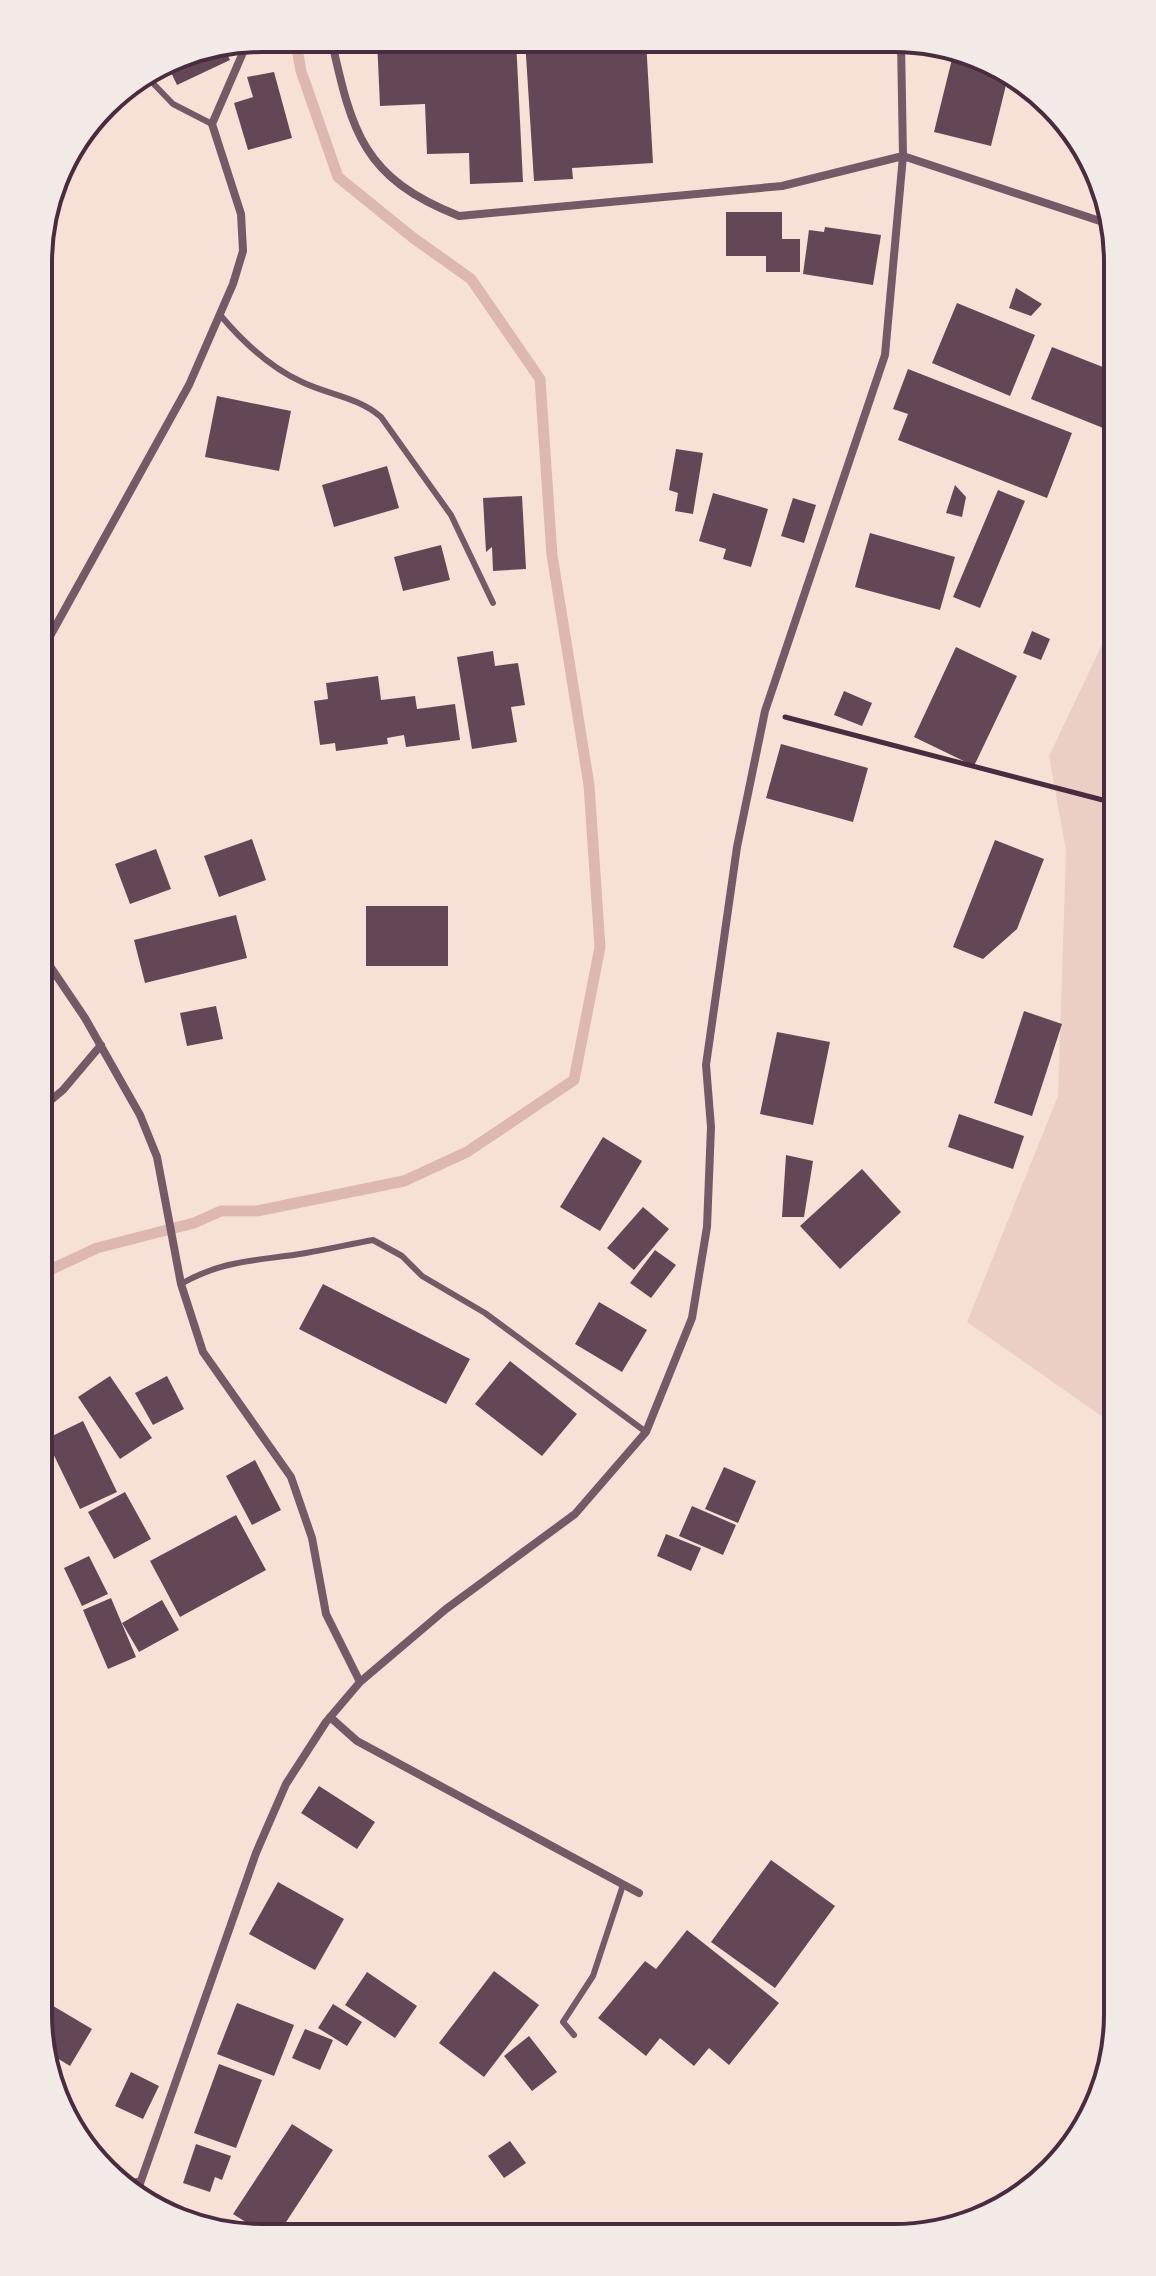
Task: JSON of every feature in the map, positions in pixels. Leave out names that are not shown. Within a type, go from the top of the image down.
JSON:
[{"type":"street","points":[[335,52],[355,131],[373,159],[414,196],[459,216],[782,186],[903,156],[1099,221]]},
{"type":"street","points":[[52,633],[189,385],[221,316],[243,251],[241,214],[212,124],[243,53]]},
{"type":"street","points":[[139,2184],[256,1853],[286,1784],[330,1717],[360,1682],[446,1609],[575,1514],[646,1432],[692,1318],[704,1242],[711,1127],[706,1065],[737,847],[765,711],[885,355],[903,156],[901,53]]},
{"type":"street","points":[[52,970],[101,1045],[140,1115],[157,1157],[181,1284],[203,1352],[291,1477],[312,1538],[326,1614],[360,1682]]},
{"type":"street","points":[[52,1099],[101,1045]]},
{"type":"street","points":[[330,1717],[357,1741],[639,1893]]},
{"type":"street","points":[[136,2182],[140,2181]]},
{"type":"lane","points":[[153,83],[173,104],[212,124]]},
{"type":"lane","points":[[221,316],[245,344],[300,382],[367,405],[381,417],[451,515],[493,603]]},
{"type":"lane","points":[[181,1284],[207,1269],[240,1261],[304,1254],[373,1240],[402,1256],[422,1276],[485,1313],[646,1432]]},
{"type":"lane","points":[[574,2035],[563,2022],[593,1976],[623,1885]]},
{"type":"path","points":[[765,711],[1104,800]]},
{"type":"shaded area","points":[[1104,640],[1104,1418],[967,1322],[1058,1096],[1066,851],[1049,756]]},
{"type":"building","points":[[378,52],[517,52],[523,182],[470,184],[469,153],[427,154],[425,104],[380,106]]},
{"type":"building","points":[[526,52],[647,52],[653,163],[572,168],[573,179],[534,181]]},
{"type":"building","points":[[228,55],[230,60],[177,85],[171,73],[195,63]]},
{"type":"building","points":[[952,60],[1006,85],[991,146],[934,132]]},
{"type":"building","points":[[274,72],[292,138],[248,150],[234,103],[253,97],[247,77]]},
{"type":"building","points":[[726,212],[782,212],[782,239],[800,239],[800,272],[766,272],[766,256],[726,256]]},
{"type":"building","points":[[825,227],[881,235],[873,285],[803,274],[809,230],[824,232]]},
{"type":"building","points":[[1016,288],[1042,304],[1031,316],[1009,308]]},
{"type":"building","points":[[957,303],[1035,335],[1010,396],[932,363]]},
{"type":"building","points":[[1052,347],[1104,367],[1104,428],[1031,399]]},
{"type":"building","points":[[908,369],[1072,433],[1047,498],[898,440],[908,414],[893,409]]},
{"type":"building","points":[[217,396],[291,411],[279,471],[205,457]]},
{"type":"building","points":[[676,449],[703,453],[693,514],[675,511],[678,493],[669,490]]},
{"type":"building","points":[[387,466],[399,508],[334,527],[322,485]]},
{"type":"building","points":[[955,485],[966,497],[962,517],[946,513]]},
{"type":"building","points":[[998,490],[1025,501],[980,608],[953,597]]},
{"type":"building","points":[[713,493],[768,509],[751,567],[723,559],[726,549],[699,541]]},
{"type":"building","points":[[522,496],[526,569],[493,571],[492,547],[486,552],[483,498]]},
{"type":"building","points":[[793,498],[816,505],[804,543],[781,536]]},
{"type":"building","points":[[870,533],[955,557],[940,610],[855,587]]},
{"type":"building","points":[[441,545],[450,580],[403,591],[394,557]]},
{"type":"building","points":[[1032,631],[1050,639],[1041,660],[1023,653]]},
{"type":"building","points":[[956,647],[1017,676],[974,766],[914,737]]},
{"type":"building","points":[[493,651],[495,666],[518,663],[525,705],[511,707],[517,742],[472,749],[457,657]]},
{"type":"building","points":[[378,676],[381,700],[415,696],[417,709],[455,704],[460,740],[406,747],[404,735],[387,738],[388,744],[336,751],[335,743],[320,745],[314,701],[328,699],[326,683]]},
{"type":"building","points":[[844,691],[872,703],[862,726],[834,715]]},
{"type":"building","points":[[781,744],[868,768],[853,822],[766,798]]},
{"type":"building","points":[[252,839],[266,880],[219,897],[204,856]]},
{"type":"building","points":[[995,840],[1044,859],[1017,929],[983,959],[953,947]]},
{"type":"building","points":[[156,849],[171,889],[130,904],[115,864]]},
{"type":"building","points":[[366,906],[448,906],[448,966],[366,966]]},
{"type":"building","points":[[236,915],[247,958],[145,983],[134,940]]},
{"type":"building","points":[[216,1006],[223,1039],[187,1046],[180,1013]]},
{"type":"building","points":[[1024,1011],[1062,1024],[1032,1116],[994,1103]]},
{"type":"building","points":[[777,1032],[830,1042],[813,1125],[760,1114]]},
{"type":"building","points":[[959,1114],[1024,1136],[1013,1169],[948,1147]]},
{"type":"building","points":[[603,1137],[642,1161],[600,1231],[560,1207]]},
{"type":"building","points":[[786,1155],[813,1161],[804,1217],[782,1217]]},
{"type":"building","points":[[862,1169],[901,1212],[840,1269],[800,1226]]},
{"type":"building","points":[[643,1207],[669,1229],[634,1270],[607,1248]]},
{"type":"building","points":[[655,1250],[676,1265],[651,1298],[630,1283]]},
{"type":"building","points":[[323,1284],[470,1359],[446,1404],[299,1329]]},
{"type":"building","points":[[599,1302],[647,1330],[622,1372],[575,1344]]},
{"type":"building","points":[[510,1361],[577,1414],[542,1456],[475,1404]]},
{"type":"building","points":[[110,1376],[152,1438],[120,1459],[78,1397]]},
{"type":"building","points":[[167,1376],[184,1409],[153,1425],[135,1393]]},
{"type":"building","points":[[83,1421],[117,1492],[80,1509],[52,1451],[52,1436]]},
{"type":"building","points":[[255,1460],[281,1510],[252,1525],[226,1476]]},
{"type":"building","points":[[724,1467],[756,1481],[738,1523],[705,1509]]},
{"type":"building","points":[[125,1492],[151,1539],[114,1559],[88,1512]]},
{"type":"building","points":[[692,1506],[736,1525],[723,1555],[679,1536]]},
{"type":"building","points":[[236,1515],[266,1570],[180,1617],[150,1561]]},
{"type":"building","points":[[666,1534],[701,1548],[691,1571],[657,1556]]},
{"type":"building","points":[[89,1556],[108,1594],[82,1606],[64,1568]]},
{"type":"building","points":[[111,1598],[136,1657],[108,1669],[83,1610]]},
{"type":"building","points":[[162,1600],[179,1630],[139,1652],[122,1623]]},
{"type":"building","points":[[319,1786],[375,1822],[357,1849],[301,1813]]},
{"type":"building","points":[[771,1860],[835,1906],[775,1988],[711,1942]]},
{"type":"building","points":[[278,1882],[344,1919],[315,1970],[249,1934]]},
{"type":"building","points":[[687,1930],[779,2003],[729,2065],[709,2048],[694,2066],[660,2038],[646,2056],[598,2018],[645,1961],[656,1969]]},
{"type":"building","points":[[494,1971],[539,2005],[484,2077],[439,2043]]},
{"type":"building","points":[[367,1972],[417,2006],[395,2038],[345,2005]]},
{"type":"building","points":[[237,2003],[294,2025],[274,2076],[217,2054]]},
{"type":"building","points":[[333,2004],[362,2022],[347,2046],[318,2028]]},
{"type":"building","points":[[52,2005],[92,2029],[70,2066],[57,2058]]},
{"type":"building","points":[[305,2029],[333,2040],[320,2070],[292,2058]]},
{"type":"building","points":[[529,2036],[557,2072],[532,2091],[504,2056]]},
{"type":"building","points":[[219,2064],[262,2080],[236,2148],[194,2133]]},
{"type":"building","points":[[131,2072],[159,2086],[143,2119],[115,2106]]},
{"type":"building","points":[[292,2124],[333,2150],[285,2224],[247,2223],[233,2214]]},
{"type":"building","points":[[510,2141],[526,2163],[504,2178],[488,2156]]},
{"type":"building","points":[[196,2144],[231,2156],[222,2180],[215,2177],[210,2192],[183,2183]]},
{"type":"waterway","points":[[52,1269],[97,1248],[194,1223],[221,1211],[257,1211],[404,1181],[467,1152],[574,1080],[600,947],[589,785],[552,555],[540,379],[471,279],[412,237],[338,177],[301,71],[298,52]]}]
